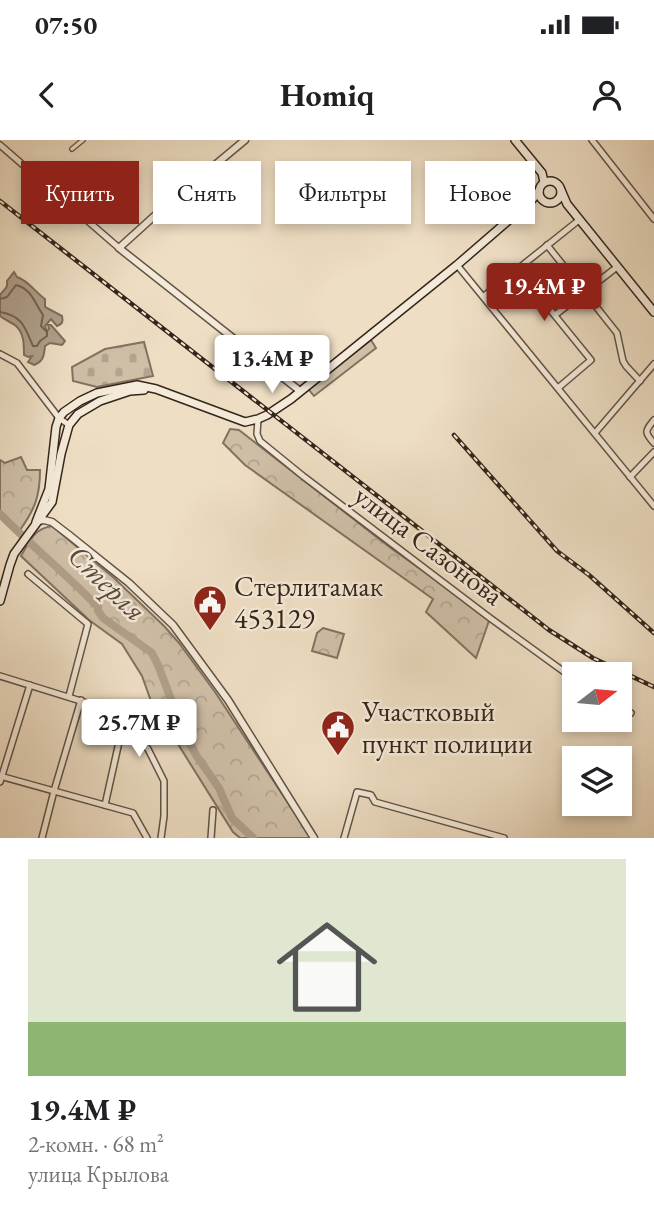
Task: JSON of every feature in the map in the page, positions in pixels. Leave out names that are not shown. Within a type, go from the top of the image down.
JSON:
[{"type":"main road","points":[[516,140],[542,173],[558,184],[567,204],[654,312]]},
{"type":"main road","points":[[542,173],[544,182]]},
{"type":"main road","points":[[535,196],[541,184],[555,182]]},
{"type":"main road","points":[[555,202],[560,197],[561,190]]},
{"type":"main road","points":[[539,191],[542,200]]},
{"type":"main road","points":[[535,201],[567,204]]},
{"type":"main road","points":[[0,597],[14,554],[52,502],[56,427],[64,412],[97,393],[136,385],[156,389],[245,422],[258,419],[300,391],[504,224]]},
{"type":"main road","points":[[36,522],[52,489],[69,425],[78,414],[100,401],[130,391],[156,389]]},
{"type":"street","points":[[72,149],[83,140]]},
{"type":"street","points":[[120,248],[245,140]]},
{"type":"street","points":[[592,140],[654,219]]},
{"type":"street","points":[[0,145],[120,248],[300,391]]},
{"type":"street","points":[[484,296],[579,220]]},
{"type":"street","points":[[547,246],[617,333],[623,361],[640,381]]},
{"type":"street","points":[[457,265],[654,506]]},
{"type":"street","points":[[555,315],[617,267]]},
{"type":"street","points":[[517,269],[591,360],[558,387]]},
{"type":"street","points":[[0,354],[17,363],[59,418],[69,425]]},
{"type":"street","points":[[595,433],[654,364]]},
{"type":"street","name":"улица Сазонова","points":[[258,419],[256,430],[260,441],[478,610],[562,670]]},
{"type":"street","points":[[654,420],[646,434],[654,443]]},
{"type":"street","points":[[630,477],[654,452]]},
{"type":"street","points":[[52,502],[49,513],[52,522]]},
{"type":"street","points":[[36,522],[52,522],[129,583],[173,625],[228,700],[314,838]]},
{"type":"street","points":[[28,574],[88,624],[69,696]]},
{"type":"street","points":[[0,676],[113,711],[148,749],[164,781],[161,838]]},
{"type":"street","points":[[30,685],[1,778],[133,813],[147,838]]},
{"type":"street","points":[[42,838],[81,700]]},
{"type":"street","points":[[105,805],[119,742],[128,727]]},
{"type":"street","points":[[344,838],[357,792],[371,795],[375,802],[504,838]]},
{"type":"street","points":[[211,838],[213,810]]},
{"type":"green space","points":[[371,340],[376,348],[314,396],[308,389]]},
{"type":"green space","points":[[144,342],[153,376],[97,387],[73,381],[72,367],[105,349]]},
{"type":"green space","points":[[230,429],[239,430],[392,549],[490,618],[476,658],[426,612],[433,599],[245,465],[223,443]]},
{"type":"green space","points":[[21,457],[27,470],[40,470],[36,502],[20,530],[0,511],[0,460],[5,463]]},
{"type":"green space","points":[[52,526],[114,578],[179,643],[215,692],[311,838],[240,838],[233,832],[151,701],[142,676],[122,644],[89,620],[21,556],[36,533]]},
{"type":"green space","points":[[323,628],[344,634],[337,658],[312,651],[317,633]]},
{"type":"water","points":[[14,272],[45,299],[45,307],[62,316],[59,325],[51,319],[45,326],[47,331],[48,325],[51,325],[65,341],[62,345],[50,343],[45,346],[42,360],[34,365],[28,362],[32,356],[24,355],[19,329],[0,316],[0,295]]},
{"type":"waterway","name":"Стерля","points":[[0,514],[98,607],[103,618],[152,653],[196,755],[219,788],[232,818],[253,838]]},
{"type":"railway","points":[[0,201],[549,630],[593,658],[654,687]]},
{"type":"railway","points":[[454,435],[557,551],[589,575],[654,633]]},
{"type":"place","name":"Стерлитамак 453129","points":[[210,632]]},
{"type":"place","name":"Участковый пункт полиции","points":[[338,757]]}]
